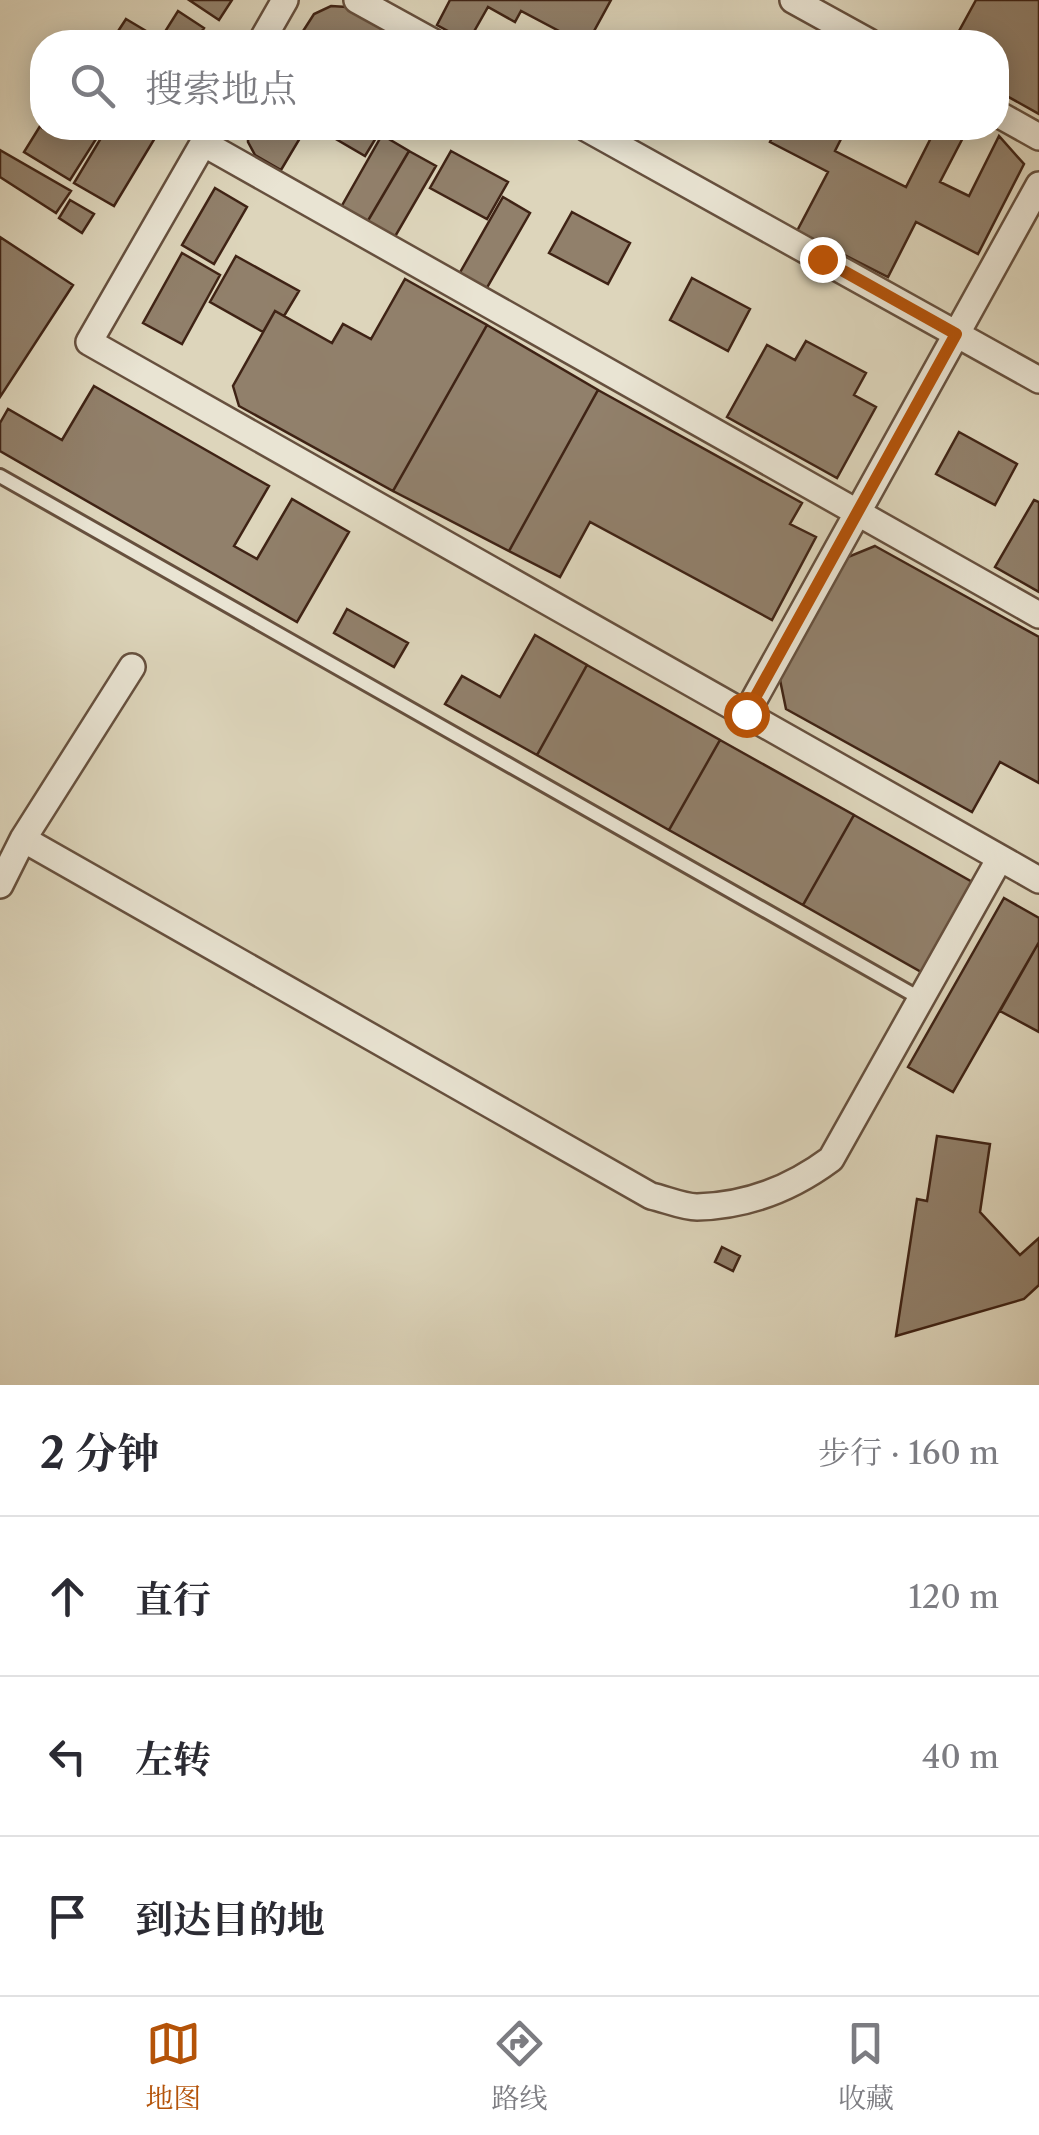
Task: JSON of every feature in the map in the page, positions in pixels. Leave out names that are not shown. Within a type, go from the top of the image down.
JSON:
[{"type":"street","points":[[268,30],[286,0]]},
{"type":"street","points":[[357,0],[412,30]]},
{"type":"street","points":[[793,0],[847,30]]},
{"type":"street","points":[[1009,120],[1039,137]]},
{"type":"street","points":[[205,140],[89,342],[1039,880]]},
{"type":"street","points":[[217,140],[1039,615]]},
{"type":"street","points":[[608,140],[1039,380]]},
{"type":"street","points":[[746,714],[1039,185]]},
{"type":"street","points":[[0,885],[23,840],[132,667]]},
{"type":"street","points":[[23,840],[651,1196],[694,1207],[746,1200],[800,1182],[830,1159],[1000,858]]},
{"type":"lane","points":[[0,476],[921,999]]},
{"type":"building","points":[[189,0],[232,0],[219,20]]},
{"type":"building","points":[[450,0],[611,0],[595,30],[557,30],[521,11],[515,22],[488,7],[475,30],[446,30],[437,25]]},
{"type":"building","points":[[976,0],[1039,0],[1039,114],[1009,97],[1009,30],[960,30]]},
{"type":"building","points":[[331,6],[347,7],[386,30],[304,30],[314,14]]},
{"type":"building","points":[[178,11],[204,28],[203,30],[166,30]]},
{"type":"building","points":[[126,19],[145,30],[119,30]]},
{"type":"building","points":[[31,140],[95,140],[70,180],[24,152]]},
{"type":"building","points":[[100,140],[154,140],[114,206],[74,183]]},
{"type":"building","points":[[299,140],[281,170],[255,155],[248,142]]},
{"type":"building","points":[[338,140],[375,140],[365,156]]},
{"type":"building","points":[[379,140],[390,140],[409,151],[366,224],[340,209]]},
{"type":"building","points":[[840,140],[835,151],[906,187],[930,140],[962,140],[940,182],[969,196],[997,140],[1003,140],[1024,164],[978,254],[916,222],[888,277],[797,231],[828,172],[770,142]]},
{"type":"building","points":[[0,150],[71,191],[56,213],[0,177]]},
{"type":"building","points":[[409,151],[436,166],[393,240],[366,224]]},
{"type":"building","points":[[451,151],[508,182],[487,219],[430,188]]},
{"type":"building","points":[[215,188],[247,207],[214,264],[182,245]]},
{"type":"building","points":[[503,197],[530,213],[485,291],[458,276]]},
{"type":"building","points":[[70,200],[94,214],[82,233],[59,218]]},
{"type":"building","points":[[572,212],[630,243],[608,284],[549,253]]},
{"type":"building","points":[[0,237],[73,285],[0,397]]},
{"type":"building","points":[[182,253],[220,275],[182,344],[143,323]]},
{"type":"building","points":[[236,256],[299,291],[284,316],[275,311],[263,332],[210,302]]},
{"type":"building","points":[[692,278],[750,309],[728,351],[670,320]]},
{"type":"building","points":[[405,279],[487,325],[393,491],[239,406],[233,386],[275,311],[332,343],[343,324],[371,339]]},
{"type":"building","points":[[487,325],[598,390],[509,551],[393,491]]},
{"type":"building","points":[[806,341],[866,373],[854,395],[876,407],[837,478],[727,417],[767,345],[795,360]]},
{"type":"building","points":[[94,386],[269,486],[234,546],[257,559],[292,499],[349,532],[297,622],[0,451],[0,423],[8,409],[62,440]]},
{"type":"building","points":[[598,390],[802,503],[790,524],[816,537],[772,620],[590,522],[560,577],[509,551]]},
{"type":"building","points":[[959,432],[1017,464],[995,505],[936,474]]},
{"type":"building","points":[[1034,500],[1039,502],[1039,592],[995,567]]},
{"type":"building","points":[[875,546],[1039,637],[1039,783],[1000,762],[972,812],[786,709],[779,675],[848,557]]},
{"type":"building","points":[[347,609],[408,643],[394,667],[334,633]]},
{"type":"building","points":[[535,635],[587,665],[537,755],[445,704],[462,676],[500,697]]},
{"type":"building","points":[[587,665],[720,740],[669,830],[537,755]]},
{"type":"building","points":[[720,740],[854,815],[803,905],[669,830]]},
{"type":"building","points":[[854,815],[974,883],[923,973],[803,905]]},
{"type":"building","points":[[1004,898],[1039,918],[1039,942],[953,1092],[908,1067]]},
{"type":"building","points":[[1039,942],[1039,1032],[1000,1011]]},
{"type":"building","points":[[937,1136],[990,1144],[980,1212],[1020,1255],[1039,1238],[1039,1285],[1024,1299],[896,1336],[917,1199],[927,1201]]},
{"type":"building","points":[[722,1247],[740,1256],[733,1271],[715,1262]]},
{"type":"route","points":[[746,714],[956,334],[822,259]]}]
